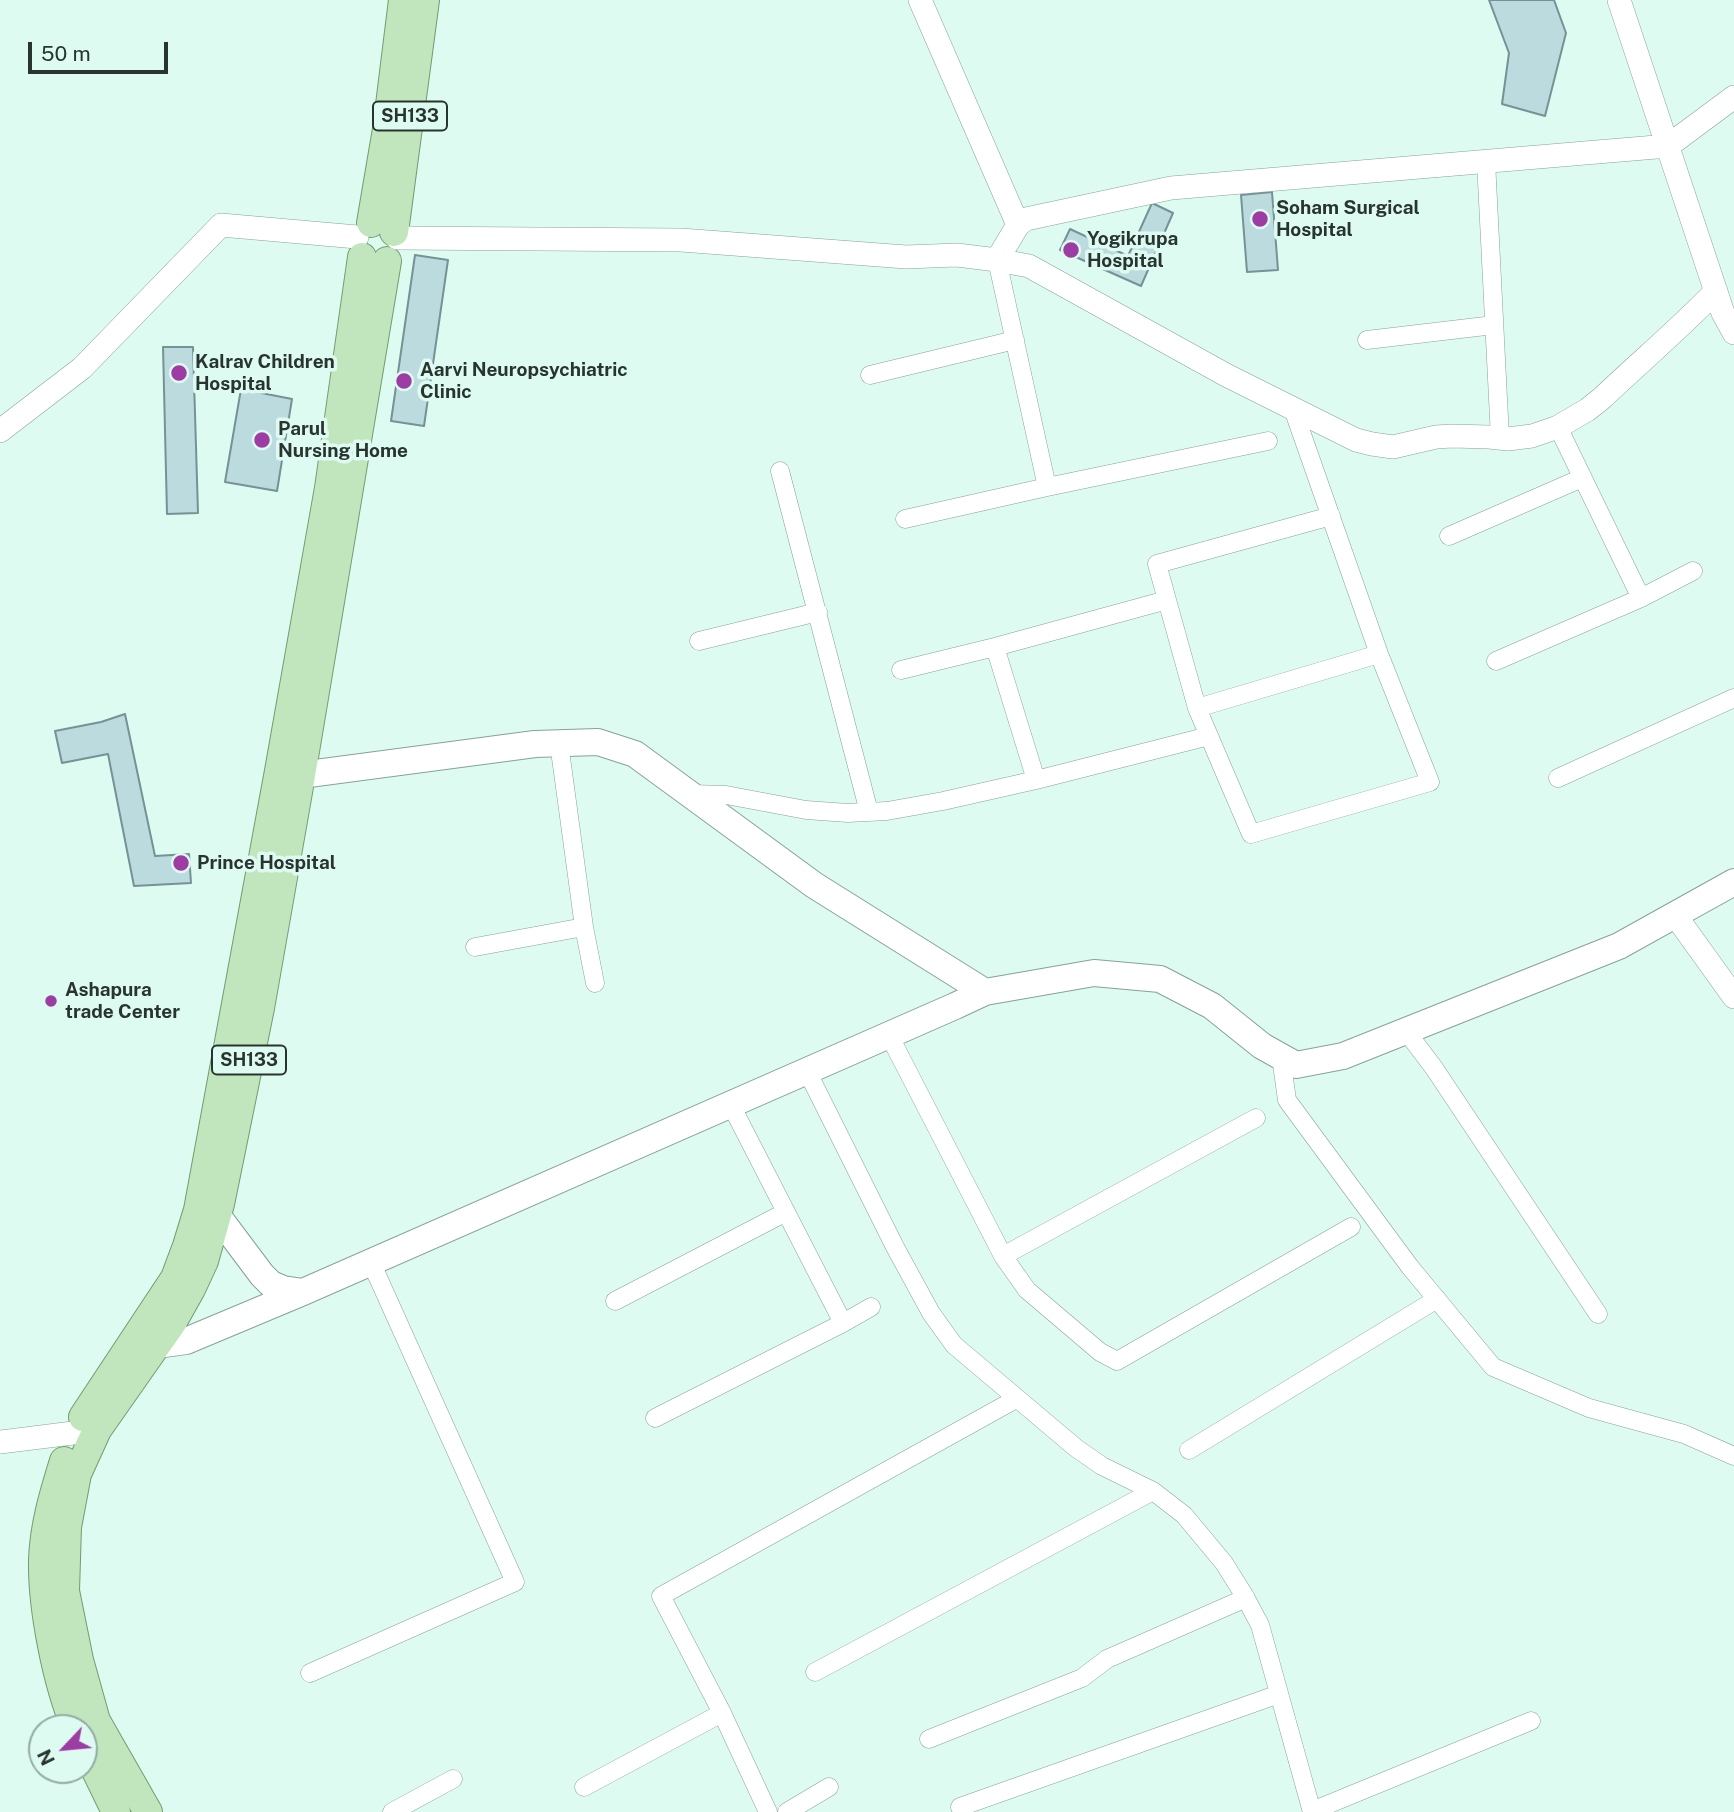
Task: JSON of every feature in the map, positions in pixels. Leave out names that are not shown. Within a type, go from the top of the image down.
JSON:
[{"type":"main road","points":[[378,241],[387,129],[403,0]]},
{"type":"main road","name":"SH133","points":[[148,1812],[96,1721],[68,1663],[65,1591],[67,1527],[86,1431],[144,1344],[172,1323],[204,1261],[207,1213],[260,1009],[290,773],[378,241],[425,0]]},
{"type":"main road","points":[[290,773],[535,744],[598,742],[635,754],[814,885],[985,992]]},
{"type":"main road","points":[[144,1344],[186,1341],[985,992],[1094,973],[1160,979],[1212,1006],[1262,1046],[1296,1065],[1343,1056],[1619,946],[1734,882]]},
{"type":"main road","points":[[207,1213],[271,1284],[303,1292]]},
{"type":"main road","points":[[68,1663],[70,1714]]},
{"type":"main road","points":[[98,1775],[116,1812]]},
{"type":"street","points":[[920,0],[1018,225]]},
{"type":"street","points":[[1619,0],[1723,313],[1734,333]]},
{"type":"street","points":[[1047,486],[997,260],[1018,225],[1026,219],[1171,188],[1668,146],[1734,97]]},
{"type":"street","points":[[1486,161],[1500,438]]},
{"type":"street","points":[[0,431],[82,369],[221,225],[378,241],[681,240],[906,257],[957,255],[997,260],[1029,266],[1226,375],[1356,440],[1403,446],[1436,437],[1508,439],[1532,436],[1558,427],[1601,400],[1716,291]]},
{"type":"street","points":[[1367,340],[1494,325]]},
{"type":"street","points":[[870,375],[1015,340]]},
{"type":"street","points":[[1293,409],[1331,516],[1379,654],[1430,782],[1251,834],[1197,708],[1157,564],[1331,516]]},
{"type":"street","points":[[1558,427],[1640,598]]},
{"type":"street","points":[[905,519],[1047,486],[1268,441]]},
{"type":"street","points":[[780,471],[869,812]]},
{"type":"street","points":[[1449,536],[1583,478]]},
{"type":"street","points":[[1496,661],[1640,598],[1693,571]]},
{"type":"street","points":[[901,670],[995,648],[1167,600]]},
{"type":"street","points":[[699,641],[818,612]]},
{"type":"street","points":[[995,648],[1036,780]]},
{"type":"street","points":[[1197,708],[1379,654]]},
{"type":"street","points":[[1558,778],[1734,698]]},
{"type":"street","points":[[690,794],[726,795],[806,810],[848,813],[910,808],[1036,780],[1209,736]]},
{"type":"street","points":[[559,743],[584,928],[595,983]]},
{"type":"street","points":[[1675,915],[1734,997]]},
{"type":"street","points":[[475,947],[584,928]]},
{"type":"street","points":[[1406,1031],[1434,1068],[1598,1314]]},
{"type":"street","points":[[889,1035],[1003,1256],[1027,1290],[1086,1341],[1117,1361],[1351,1227]]},
{"type":"street","points":[[1281,1057],[1287,1100],[1410,1267],[1493,1367],[1589,1408],[1684,1434],[1734,1456]]},
{"type":"street","points":[[807,1071],[895,1247],[931,1313],[954,1345],[1055,1432],[1092,1459],[1153,1491],[1184,1515],[1224,1563],[1259,1625],[1312,1811],[1531,1721]]},
{"type":"street","points":[[731,1105],[843,1323]]},
{"type":"street","points":[[1003,1256],[1256,1118]]},
{"type":"street","points":[[615,1301],[786,1212]]},
{"type":"street","points":[[310,1673],[516,1582],[371,1262]]},
{"type":"street","points":[[1189,1450],[1437,1299]]},
{"type":"street","points":[[655,1418],[872,1307]]},
{"type":"street","points":[[768,1812],[722,1713],[661,1597],[1016,1399]]},
{"type":"street","points":[[0,1442],[86,1431]]},
{"type":"street","points":[[815,1672],[1153,1491]]},
{"type":"street","points":[[929,1739],[1082,1678],[1107,1659],[1246,1598]]},
{"type":"street","points":[[960,1807],[1279,1694]]},
{"type":"street","points":[[584,1787],[722,1713]]},
{"type":"street","points":[[392,1812],[453,1779]]},
{"type":"street","points":[[787,1812],[829,1787]]},
{"type":"building","points":[[1489,0],[1554,0],[1566,33],[1545,116],[1502,104],[1509,53]]},
{"type":"building","points":[[1272,192],[1278,270],[1247,272],[1241,195]]},
{"type":"building","points":[[1152,203],[1173,213],[1141,286],[1060,250],[1070,229],[1128,256]]},
{"type":"building","points":[[415,255],[448,260],[424,426],[391,421]]},
{"type":"building","points":[[163,347],[193,347],[198,513],[167,514]]},
{"type":"building","points":[[241,389],[292,399],[277,491],[225,482]]},
{"type":"building","points":[[125,714],[155,856],[189,854],[191,883],[134,886],[108,754],[62,763],[55,731],[101,722]]},
{"type":"place","name":"Soham Surgical Hospital","points":[[1260,219]]},
{"type":"place","name":"Yogikrupa Hospital","points":[[1071,250]]},
{"type":"place","name":"Kalrav Children Hospital","points":[[179,373]]},
{"type":"place","name":"Aarvi Neuropsychiatric Clinic","points":[[404,381]]},
{"type":"place","name":"Parul Nursing Home","points":[[262,440]]},
{"type":"place","name":"Prince Hospital","points":[[181,863]]},
{"type":"place","name":"Ashapura trade Center","points":[[51,1001]]}]
